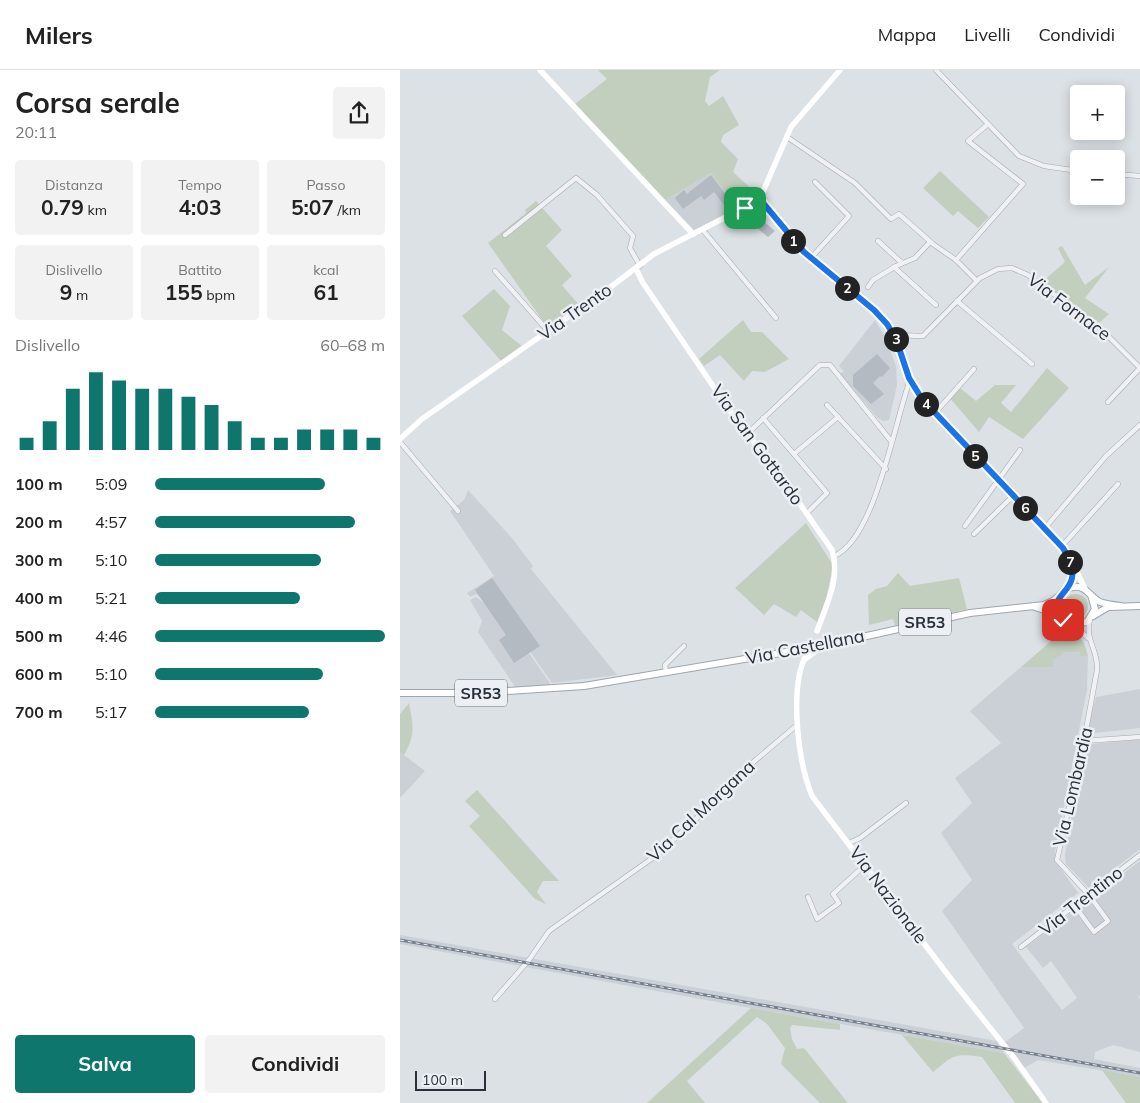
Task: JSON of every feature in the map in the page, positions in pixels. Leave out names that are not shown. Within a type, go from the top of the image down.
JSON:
[{"type":"main road","points":[[1066,590],[1074,587],[1086,589],[1100,602],[1120,606]]},
{"type":"main road","name":"SR53","points":[[1060,595],[1066,590]]},
{"type":"main road","points":[[1060,595],[1057,607],[1060,616]]},
{"type":"main road","name":"Via Castellana","points":[[400,693],[476,693],[580,686],[822,646],[965,614],[1048,604],[1060,595]]},
{"type":"main road","points":[[1091,617],[1095,604],[1092,595]]},
{"type":"main road","points":[[1072,624],[1082,624],[1104,608],[1140,606]]},
{"type":"main road","name":"Via Castellana","points":[[1029,607],[1047,610],[1060,616]]},
{"type":"main road","name":"SR53","points":[[1060,616],[1072,624]]},
{"type":"street","points":[[540,70],[693,234]]},
{"type":"street","points":[[840,70],[799,116],[786,136],[759,198],[795,244],[810,259],[874,310],[894,335],[910,380],[922,399],[1062,547],[1072,560],[1086,589]]},
{"type":"street","points":[[936,70],[1018,156],[1044,166],[1070,170]]},
{"type":"street","points":[[956,260],[1023,184],[968,142],[987,125]]},
{"type":"street","points":[[786,136],[855,183],[891,218],[899,214],[930,242],[956,260],[977,281]]},
{"type":"street","points":[[1125,175],[1140,176]]},
{"type":"street","points":[[505,235],[576,178],[597,194],[633,236],[630,248],[638,268]]},
{"type":"street","points":[[810,259],[849,216],[815,182]]},
{"type":"street","name":"Via Trento","points":[[400,440],[422,419],[638,268],[662,249],[750,205],[759,198]]},
{"type":"street","points":[[702,229],[776,318]]},
{"type":"street","points":[[878,241],[902,263]]},
{"type":"street","points":[[868,287],[873,280],[894,266],[915,258],[930,242]]},
{"type":"street","points":[[894,266],[936,305]]},
{"type":"street","name":"Via San Gottardo","points":[[638,268],[643,283],[720,396],[807,512],[834,556]]},
{"type":"street","name":"Via Fornace","points":[[894,335],[923,336],[977,281],[998,269],[1018,270],[1102,330],[1140,368]]},
{"type":"street","points":[[495,270],[548,331]]},
{"type":"street","points":[[957,301],[1032,364]]},
{"type":"street","points":[[748,433],[820,364],[830,365],[891,440]]},
{"type":"street","points":[[1108,402],[1140,368]]},
{"type":"street","points":[[935,413],[974,369]]},
{"type":"street","points":[[817,631],[834,579],[836,563],[834,556],[848,547],[860,528],[886,469],[891,440],[910,380]]},
{"type":"street","points":[[827,405],[886,469]]},
{"type":"street","points":[[794,454],[838,417]]},
{"type":"street","points":[[763,418],[827,493],[807,512]]},
{"type":"street","points":[[1045,528],[1106,456],[1140,425]]},
{"type":"street","points":[[400,440],[458,511]]},
{"type":"street","points":[[965,526],[1020,450]]},
{"type":"street","points":[[1062,547],[1118,484]]},
{"type":"street","points":[[974,534],[1013,496]]},
{"type":"street","points":[[1062,547],[1070,563],[1072,575],[1066,590]]},
{"type":"street","name":"Via Lombardia","points":[[1074,906],[1094,932],[1108,921],[1089,895],[1057,860],[1084,741],[1098,667],[1088,631],[1091,617]]},
{"type":"street","name":"Via Lombardia","points":[[1072,624],[1084,634],[1091,644]]},
{"type":"street","points":[[666,672],[666,665],[684,646]]},
{"type":"street","points":[[803,661],[822,646]]},
{"type":"street","name":"Via Nazionale","points":[[804,649],[806,655],[798,686],[798,722],[801,762],[812,796],[951,979],[1015,1059],[1046,1103]]},
{"type":"street","name":"Via Cal Morgana","points":[[495,999],[529,960],[549,931],[654,857],[692,823],[744,770],[797,727],[798,722]]},
{"type":"street","points":[[1084,741],[1140,738]]},
{"type":"street","points":[[849,843],[860,838],[906,803]]},
{"type":"street","name":"Via Trentino","points":[[1021,947],[1140,855]]},
{"type":"street","points":[[808,897],[817,919],[839,903],[833,894],[865,865]]},
{"type":"shaded area","points":[[711,173],[738,208],[695,231],[665,200]]},
{"type":"shaded area","points":[[875,320],[885,337],[896,366],[897,385],[889,420],[883,421],[877,417],[840,374],[844,371],[839,366]]},
{"type":"shaded area","points":[[468,490],[512,538],[533,566],[531,569],[617,675],[552,683],[510,623],[476,594],[470,597],[467,593],[494,576],[450,511],[464,500]]},
{"type":"shaded area","points":[[476,597],[510,626],[552,686],[591,681],[594,685],[518,691],[478,632],[482,621],[470,600]]},
{"type":"shaded area","points":[[1080,652],[1080,656],[1088,656],[1087,690],[1055,851],[1056,862],[1078,893],[1012,944],[1062,1010],[1077,998],[1051,961],[1043,968],[1026,947],[1140,861],[1140,995],[1138,997],[1140,999],[1140,1052],[1113,1045],[1095,1052],[1094,1059],[1140,1068],[1140,1077],[1038,1060],[1024,1068],[1005,1042],[1024,1028],[942,911],[972,880],[941,833],[972,803],[955,778],[1001,743],[970,711],[1021,667],[1053,667],[1053,660],[1062,653]]},
{"type":"shaded area","points":[[1140,689],[1140,728],[1086,734],[1096,697]]},
{"type":"shaded area","points":[[1140,739],[1140,849],[1089,888],[1066,864],[1065,855],[1084,745]]},
{"type":"shaded area","points":[[400,752],[425,771],[400,798]]},
{"type":"shaded area","points":[[400,935],[997,1041],[1004,1053],[400,944]]},
{"type":"green space","points":[[598,70],[720,70],[710,77],[705,101],[709,106],[723,96],[739,125],[723,135],[721,142],[738,159],[733,172],[756,193],[754,198],[738,208],[711,173],[665,200],[575,104],[607,79]]},
{"type":"green space","points":[[940,171],[989,217],[978,228],[958,211],[953,216],[923,188]]},
{"type":"green space","points":[[536,201],[562,230],[546,246],[572,276],[562,285],[579,305],[548,328],[488,243],[526,213],[525,210]]},
{"type":"green space","points":[[1062,246],[1085,285],[1109,267],[1085,298],[1109,314],[1098,324],[1042,282],[1065,262],[1058,248]]},
{"type":"green space","points":[[494,289],[510,306],[502,330],[523,347],[501,361],[462,316]]},
{"type":"green space","points":[[743,320],[751,332],[762,332],[789,359],[765,372],[752,371],[744,381],[720,355],[704,366],[699,359]]},
{"type":"green space","points":[[1047,368],[1069,388],[1023,439],[989,417],[979,432],[949,397],[960,388],[976,401],[995,385],[1016,385],[1001,403],[1011,412]]},
{"type":"green space","points":[[806,523],[833,565],[826,600],[817,622],[801,610],[796,617],[774,604],[764,615],[735,588]]},
{"type":"green space","points":[[898,573],[910,586],[959,578],[967,609],[895,625],[893,619],[869,625],[868,595],[876,589],[887,586]]},
{"type":"green space","points":[[1076,594],[1085,597],[1088,606],[1085,615],[1076,618],[1067,615],[1064,606],[1067,597]]},
{"type":"green space","points":[[1064,630],[1074,633],[1080,638],[1085,645],[1088,656],[1080,656],[1080,652],[1062,653],[1062,656],[1053,660],[1053,667],[1021,667]]},
{"type":"green space","points":[[409,703],[413,730],[404,755],[400,752],[400,714]]},
{"type":"green space","points":[[477,790],[559,881],[543,881],[537,892],[546,904],[535,899],[469,826],[480,816],[465,801]]},
{"type":"green space","points":[[751,1008],[840,1024],[840,1030],[792,1025],[790,1028],[792,1039],[797,1049],[804,1048],[848,1103],[820,1103],[781,1064],[785,1048],[767,1024],[757,1017],[687,1081],[705,1103],[647,1103]]},
{"type":"green space","points":[[902,1035],[1004,1053],[1043,1103],[1015,1103],[982,1057],[965,1055],[955,1057],[933,1072]]},
{"type":"green space","points":[[1102,1070],[1140,1077],[1140,1103],[1126,1103]]},
{"type":"building","points":[[711,175],[730,200],[724,205],[714,192],[704,200],[701,196],[683,209],[675,198],[684,190],[687,194]]},
{"type":"building","points":[[762,220],[775,231],[768,237],[756,227]]},
{"type":"building","points":[[877,354],[890,368],[873,383],[884,394],[871,404],[853,386],[853,375]]},
{"type":"building","points":[[492,578],[540,646],[514,663],[499,640],[506,635],[475,590]]},
{"type":"railway","points":[[400,940],[1140,1073]]},
{"type":"route","points":[[745,208],[759,198],[795,244],[821,268],[874,310],[894,335],[903,356],[909,378],[922,399],[1063,548],[1072,569],[1072,580],[1066,590],[1060,595],[1057,603],[1058,611],[1063,620]]}]
